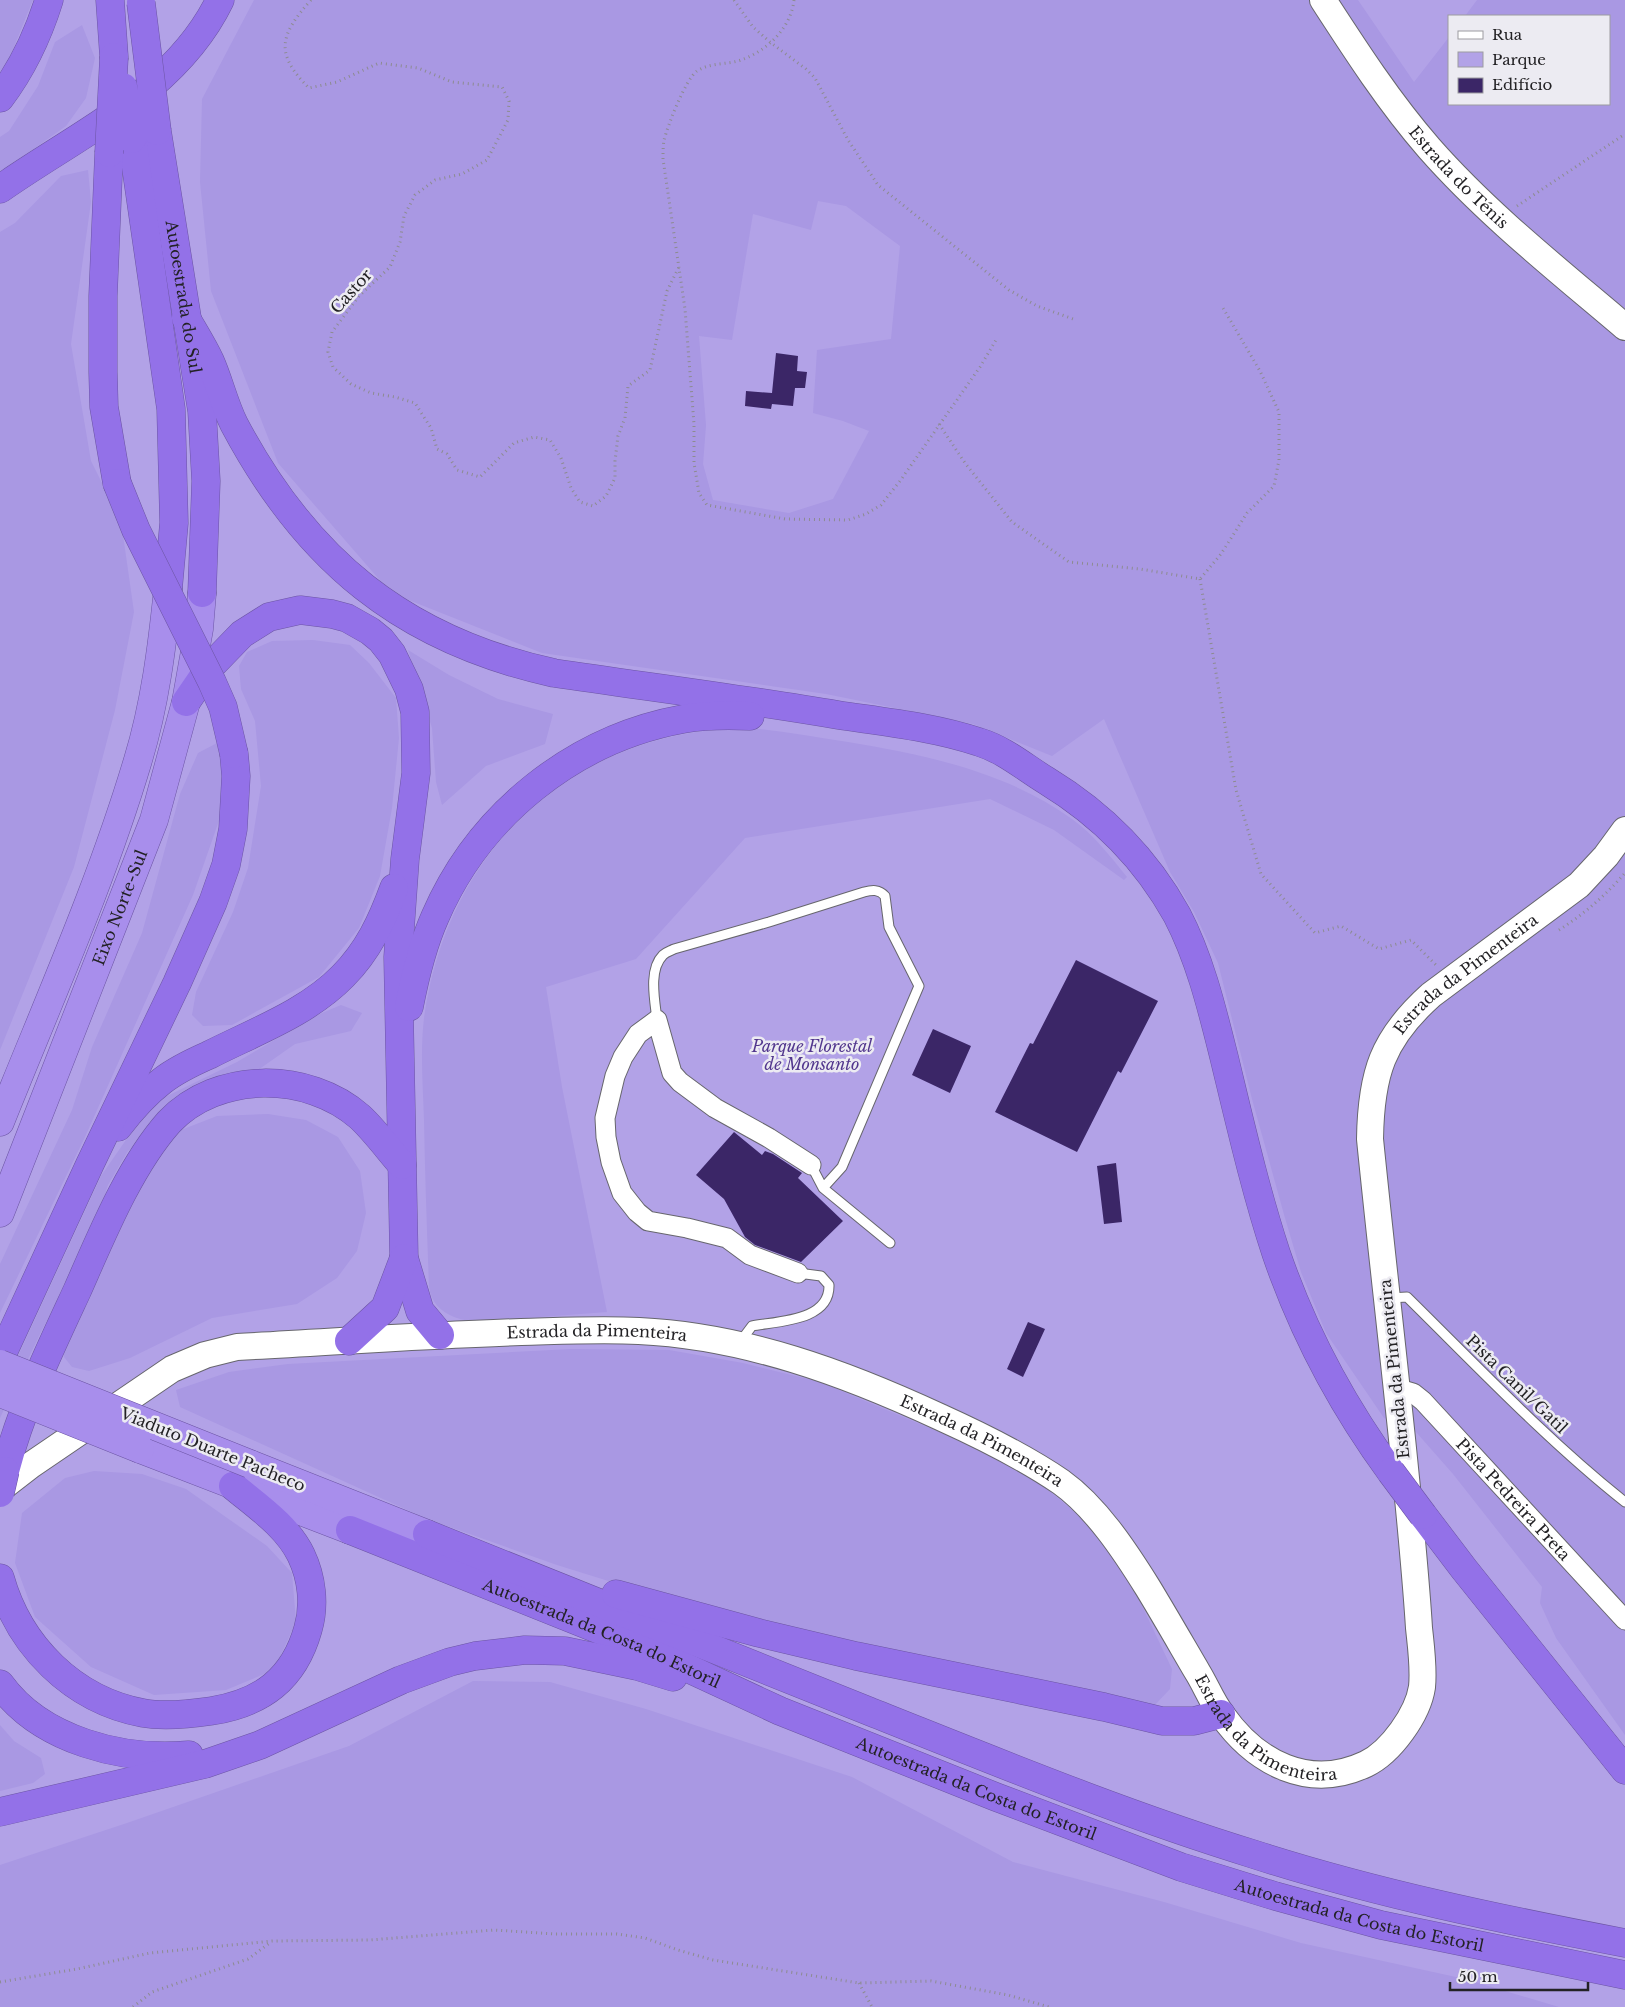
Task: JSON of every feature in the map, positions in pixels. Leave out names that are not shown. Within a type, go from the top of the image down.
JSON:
[{"type":"highway","points":[[0,98],[16,77],[28,53],[49,0]]},
{"type":"highway","points":[[0,1359],[90,1164],[177,983],[226,865],[233,830],[236,776],[234,754],[223,707],[136,530],[117,482],[104,407],[102,364],[103,296],[132,141],[114,57],[110,0]]},
{"type":"highway","points":[[0,189],[38,162],[116,114],[154,84],[199,35],[220,0]]},
{"type":"highway","name":"Autoestrada do Sul","points":[[141,2],[132,141],[172,409],[174,523],[168,588]]},
{"type":"highway","name":"Autoestrada do Sul","points":[[132,141],[186,318],[198,380],[204,444],[206,521],[202,593]]},
{"type":"highway","points":[[186,318],[210,361],[233,422],[264,474],[300,525],[321,550],[365,587],[397,612],[431,631],[496,658],[554,673],[916,727],[980,742],[1010,755],[1082,804],[1110,827],[1136,854],[1158,884],[1177,916],[1193,952],[1206,988],[1250,1161],[1277,1255],[1305,1326],[1338,1391],[1362,1431],[1423,1515],[1625,1770]]},
{"type":"highway","name":"Eixo Norte-Sul","points":[[0,1122],[96,884],[139,759],[158,678],[168,588]]},
{"type":"highway","name":"Eixo Norte-Sul","points":[[0,1213],[139,863],[167,777],[186,702],[199,629],[202,593]]},
{"type":"highway","points":[[186,702],[210,667],[242,634],[269,617],[300,610],[314,610],[347,618],[370,631],[381,640],[401,670],[409,689],[415,712],[416,773],[405,859],[398,957],[404,1258],[420,1311],[440,1335]]},
{"type":"highway","points":[[400,1058],[414,982],[424,946],[435,916],[472,854],[486,835],[528,792],[550,774],[610,742],[682,719],[717,715],[798,719],[940,742],[995,757],[1036,774]]},
{"type":"highway","points":[[90,1164],[131,1110],[163,1080],[297,1010],[325,992],[343,976],[365,950],[377,931],[405,859]]},
{"type":"highway","points":[[2,1484],[16,1434],[99,1241],[144,1157],[170,1121],[191,1104],[214,1092],[241,1085],[279,1084],[306,1088],[342,1105],[359,1116],[402,1165]]},
{"type":"highway","points":[[349,1341],[384,1308],[404,1258]]},
{"type":"highway","name":"Viaduto Duarte Pacheco","points":[[0,1364],[427,1534]]},
{"type":"highway","name":"Viaduto Duarte Pacheco","points":[[0,1393],[233,1486],[350,1530]]},
{"type":"highway","points":[[0,1578],[6,1600],[16,1622],[45,1660],[82,1688],[116,1706],[145,1714],[174,1715],[227,1708],[255,1700],[274,1686],[292,1667],[304,1644],[310,1622],[312,1600],[310,1579],[301,1555],[290,1538],[275,1521],[233,1486]]},
{"type":"highway","name":"Autoestrada da Costa do Estoril","points":[[350,1530],[640,1646],[780,1711],[1014,1804],[1200,1873],[1274,1896],[1381,1925],[1625,1975]]},
{"type":"highway","points":[[427,1534],[627,1597],[759,1633],[856,1656],[1104,1707],[1162,1721],[1194,1721],[1221,1714]]},
{"type":"highway","name":"Autoestrada da Costa do Estoril","points":[[427,1534],[1006,1766],[1108,1805],[1189,1833],[1255,1855],[1402,1895],[1546,1928],[1625,1943]]},
{"type":"highway","points":[[0,1812],[206,1764],[260,1745],[424,1671],[475,1656],[525,1650],[565,1650],[637,1666],[780,1711]]},
{"type":"highway","points":[[0,1684],[23,1710],[40,1722],[65,1735],[108,1748],[145,1756],[194,1755],[222,1750],[294,1730]]},
{"type":"main road","name":"Estrada do Ténis","points":[[1323,0],[1372,74],[1429,148],[1479,199],[1530,246],[1625,327]]},
{"type":"main road","name":"Estrada da Pimenteira","points":[[2,1484],[172,1369],[206,1355],[237,1347],[440,1335],[601,1330],[642,1331],[738,1344],[831,1370],[896,1396],[1020,1456],[1066,1486],[1109,1529],[1146,1584],[1221,1714],[1238,1734],[1267,1760],[1278,1766],[1299,1772],[1324,1775],[1349,1770],[1372,1761],[1388,1748],[1416,1710],[1422,1686],[1422,1662],[1396,1388],[1370,1139],[1371,1103],[1378,1072],[1392,1038],[1410,1014],[1450,980],[1579,885],[1606,856],[1625,830]]},
{"type":"street","points":[[798,1273],[750,1255],[727,1238],[648,1221],[637,1212],[622,1193],[609,1154],[605,1118],[615,1076],[623,1057],[638,1034],[657,1020],[672,1073],[680,1082],[715,1108],[769,1138],[811,1165]]},
{"type":"street","name":"Pista Pedreira Preta","points":[[1396,1388],[1413,1393],[1423,1401],[1625,1620]]},
{"type":"lane","points":[[657,1020],[654,981],[663,955],[674,949],[864,892],[872,890],[883,893],[889,927],[919,986],[842,1167],[823,1188]]},
{"type":"lane","points":[[811,1165],[823,1188],[890,1243]]},
{"type":"lane","points":[[738,1344],[752,1326],[805,1317],[823,1306],[830,1296],[829,1285],[821,1276],[798,1273]]},
{"type":"lane","name":"Pista Canil/Gatil","points":[[1387,1298],[1406,1297],[1527,1416],[1590,1474],[1625,1502]]},
{"type":"path","name":"Castor","points":[[311,0],[287,34],[285,47],[286,60],[298,77],[309,88],[337,82],[379,63],[418,68],[452,82],[502,87],[509,101],[508,120],[487,160],[462,174],[435,180],[415,194],[404,216],[400,242],[390,267],[359,296],[332,332],[328,352],[333,367],[352,384],[371,393],[415,403],[431,428],[437,450],[447,454],[457,470],[480,477],[514,443],[534,437],[550,440],[561,458],[571,488],[580,502],[593,506],[606,496],[615,478],[618,436],[625,418],[628,386],[650,370],[667,290],[679,267]]},
{"type":"path","points":[[734,0],[753,26],[815,78],[848,140],[878,185],[1009,290],[1037,306],[1076,320]]},
{"type":"path","points":[[794,0],[784,29],[756,53],[740,61],[716,64],[696,72],[674,110],[664,142],[663,159],[685,309],[694,424],[694,463],[699,493],[707,505],[785,519],[848,520],[866,514],[881,505],[980,367],[996,340]]},
{"type":"path","points":[[1522,214],[1515,207],[1625,134]]},
{"type":"path","points":[[1200,578],[1221,554],[1248,513],[1274,486],[1279,460],[1279,412],[1260,370],[1223,308]]},
{"type":"path","points":[[939,424],[964,463],[1012,522],[1069,562],[1140,569],[1200,578]]},
{"type":"path","points":[[1200,578],[1236,790],[1261,874],[1315,933],[1341,926],[1379,949],[1411,940],[1450,980]]},
{"type":"path","points":[[1551,934],[1574,920],[1609,892],[1625,874]]},
{"type":"path","points":[[0,1982],[77,1969],[150,1953],[272,1941],[370,1940],[494,1930],[555,1934],[617,1934],[645,1938],[713,1960],[859,1983],[931,1981],[1008,1995],[1049,2007]]},
{"type":"path","points":[[133,2007],[152,1992],[248,1959],[272,1941]]},
{"type":"path","points":[[859,1983],[872,2007]]},
{"type":"green space","name":"Parque Florestal de Monsanto","points":[[0,0],[1625,0],[1625,2007],[0,2007]]},
{"type":"shaded area","points":[[0,0],[33,0],[3,74],[0,77]]},
{"type":"shaded area","points":[[254,0],[1358,0],[1414,82],[1448,38],[1448,105],[1610,105],[1610,15],[1466,15],[1477,0],[1625,0],[1625,1735],[1556,1638],[1540,1603],[1542,1587],[1453,1474],[1416,1432],[1384,1418],[1326,1333],[1301,1272],[1285,1218],[1252,1099],[1218,963],[1194,912],[1170,872],[1104,719],[1052,756],[973,724],[826,694],[542,653],[391,593],[278,463],[211,291],[200,182],[202,99]],"holes":[[[818,201],[846,206],[900,246],[891,339],[817,350],[813,413],[843,421],[869,431],[833,499],[789,513],[713,500],[703,464],[706,425],[699,336],[732,340],[753,214],[811,230]]]},
{"type":"shaded area","points":[[82,25],[95,58],[86,98],[66,126],[0,173],[0,137],[9,131],[38,86],[55,42]]},
{"type":"shaded area","points":[[88,170],[91,202],[71,344],[91,461],[121,521],[134,612],[115,710],[74,867],[0,1050],[0,232],[15,223],[61,176]]},
{"type":"shaded area","points":[[313,640],[350,645],[369,663],[396,698],[399,738],[392,808],[380,876],[359,928],[319,977],[232,1025],[203,1026],[192,1015],[196,992],[233,912],[248,868],[261,786],[255,721],[241,689],[239,666],[247,652],[272,641]]},
{"type":"shaded area","points":[[408,650],[449,675],[498,699],[553,714],[545,744],[486,766],[442,805],[436,782],[432,728]]},
{"type":"shaded area","points":[[750,728],[812,736],[907,753],[993,777],[1021,789],[1072,819],[1095,839],[1127,877],[1124,880],[1054,830],[990,799],[745,838],[636,959],[546,987],[562,1087],[607,1312],[481,1322],[463,1320],[449,1315],[434,1302],[429,1287],[422,1044],[424,1018],[438,956],[460,900],[492,851],[530,809],[576,775],[629,750],[687,734]]},
{"type":"shaded area","points":[[217,743],[222,771],[222,812],[193,895],[85,1137],[0,1313],[0,1264],[72,1110],[92,1047],[142,933],[180,794],[198,753]]},
{"type":"shaded area","points":[[341,1005],[362,1013],[351,1031],[295,1044],[258,1070],[203,1089],[128,1151],[108,1185],[88,1248],[74,1269],[41,1332],[0,1418],[0,1395],[101,1176],[137,1124],[163,1098],[237,1062],[315,1016]]},
{"type":"shaded area","points":[[268,1114],[306,1120],[338,1137],[360,1171],[366,1213],[357,1251],[337,1278],[297,1304],[212,1318],[130,1358],[89,1371],[72,1367],[64,1357],[62,1343],[148,1167],[181,1130],[217,1116]]},
{"type":"shaded area","points":[[571,1349],[669,1350],[743,1363],[820,1382],[946,1435],[1035,1479],[1096,1530],[1134,1589],[1172,1669],[1170,1689],[1153,1707],[676,1602],[557,1565],[427,1519],[180,1407],[176,1390],[229,1372],[288,1364]]},
{"type":"shaded area","points":[[94,1471],[142,1474],[186,1489],[267,1546],[292,1573],[296,1622],[274,1670],[226,1690],[154,1695],[91,1667],[35,1617],[15,1563],[22,1513],[65,1478]]},
{"type":"shaded area","points":[[473,1681],[550,1682],[646,1709],[852,1777],[1013,1862],[1164,1902],[1301,1943],[1465,1979],[1559,2007],[0,2007],[0,1865],[349,1746]]},
{"type":"shaded area","points":[[0,1725],[14,1741],[41,1758],[45,1774],[33,1783],[0,1791]]},
{"type":"building","points":[[776,353],[798,356],[797,371],[807,372],[805,388],[795,388],[793,406],[772,404],[771,409],[745,406],[746,391],[772,393]]},
{"type":"building","points":[[1076,960],[1158,1001],[1121,1073],[1118,1071],[1077,1152],[995,1112],[1030,1043],[1033,1044]]},
{"type":"building","points":[[933,1029],[971,1046],[950,1093],[912,1075]]},
{"type":"building","points":[[734,1132],[762,1155],[765,1151],[773,1154],[802,1173],[798,1178],[843,1221],[801,1262],[755,1245],[745,1237],[724,1199],[696,1175]]},
{"type":"building","points":[[1116,1163],[1122,1222],[1104,1224],[1097,1166]]},
{"type":"building","points":[[1028,1322],[1045,1329],[1023,1377],[1007,1369]]}]
